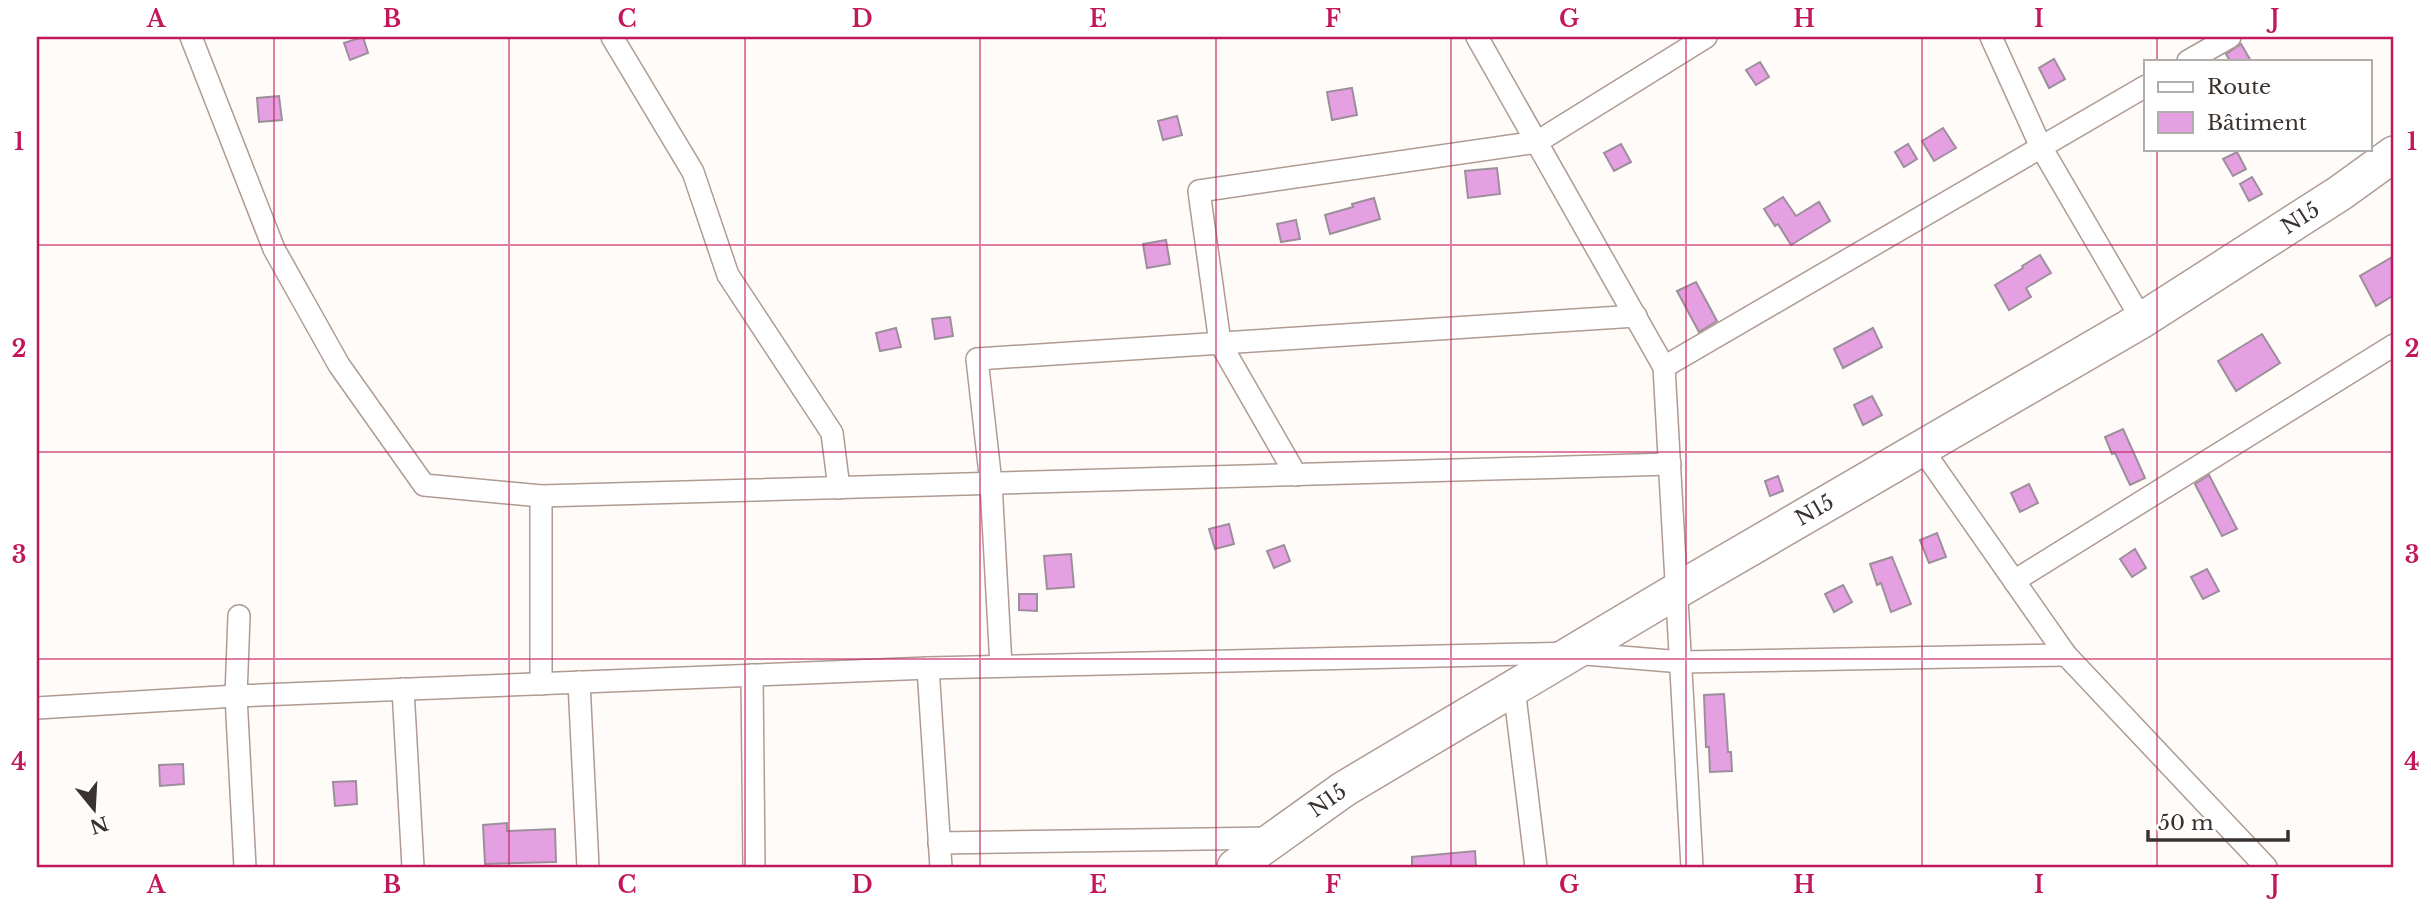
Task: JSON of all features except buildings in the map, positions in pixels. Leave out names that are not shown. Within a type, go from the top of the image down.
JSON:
[{"type":"main road","name":"N15","points":[[1235,867],[1344,789],[1678,590],[2142,320],[2340,193],[2394,154]]},
{"type":"street","points":[[191,37],[274,249],[339,365],[424,485],[541,496],[1670,464]]},
{"type":"street","points":[[612,37],[693,172],[728,275],[832,433],[839,488]]},
{"type":"street","points":[[1477,37],[1664,367],[1692,867]]},
{"type":"street","points":[[1296,475],[1220,343],[1199,191],[1537,142],[1706,37]]},
{"type":"street","points":[[1991,37],[2041,147],[2142,320]]},
{"type":"street","points":[[2190,60],[2230,37]]},
{"type":"street","points":[[1664,367],[2144,87]]},
{"type":"street","points":[[1001,666],[991,483],[976,359],[1636,316]]},
{"type":"street","points":[[2014,581],[2394,345]]},
{"type":"street","points":[[1922,449],[2066,655],[2266,867]]},
{"type":"street","points":[[541,496],[541,684]]},
{"type":"street","points":[[239,616],[236,696],[245,867]]},
{"type":"street","points":[[37,708],[236,696],[1001,666],[1573,653],[1682,662],[2066,655]]},
{"type":"street","points":[[928,668],[941,867]]},
{"type":"street","points":[[752,675],[754,867]]},
{"type":"street","points":[[579,682],[588,867]]},
{"type":"street","points":[[1514,688],[1536,867]]},
{"type":"street","points":[[403,689],[413,867]]},
{"type":"street","points":[[939,843],[1276,838]]}]
